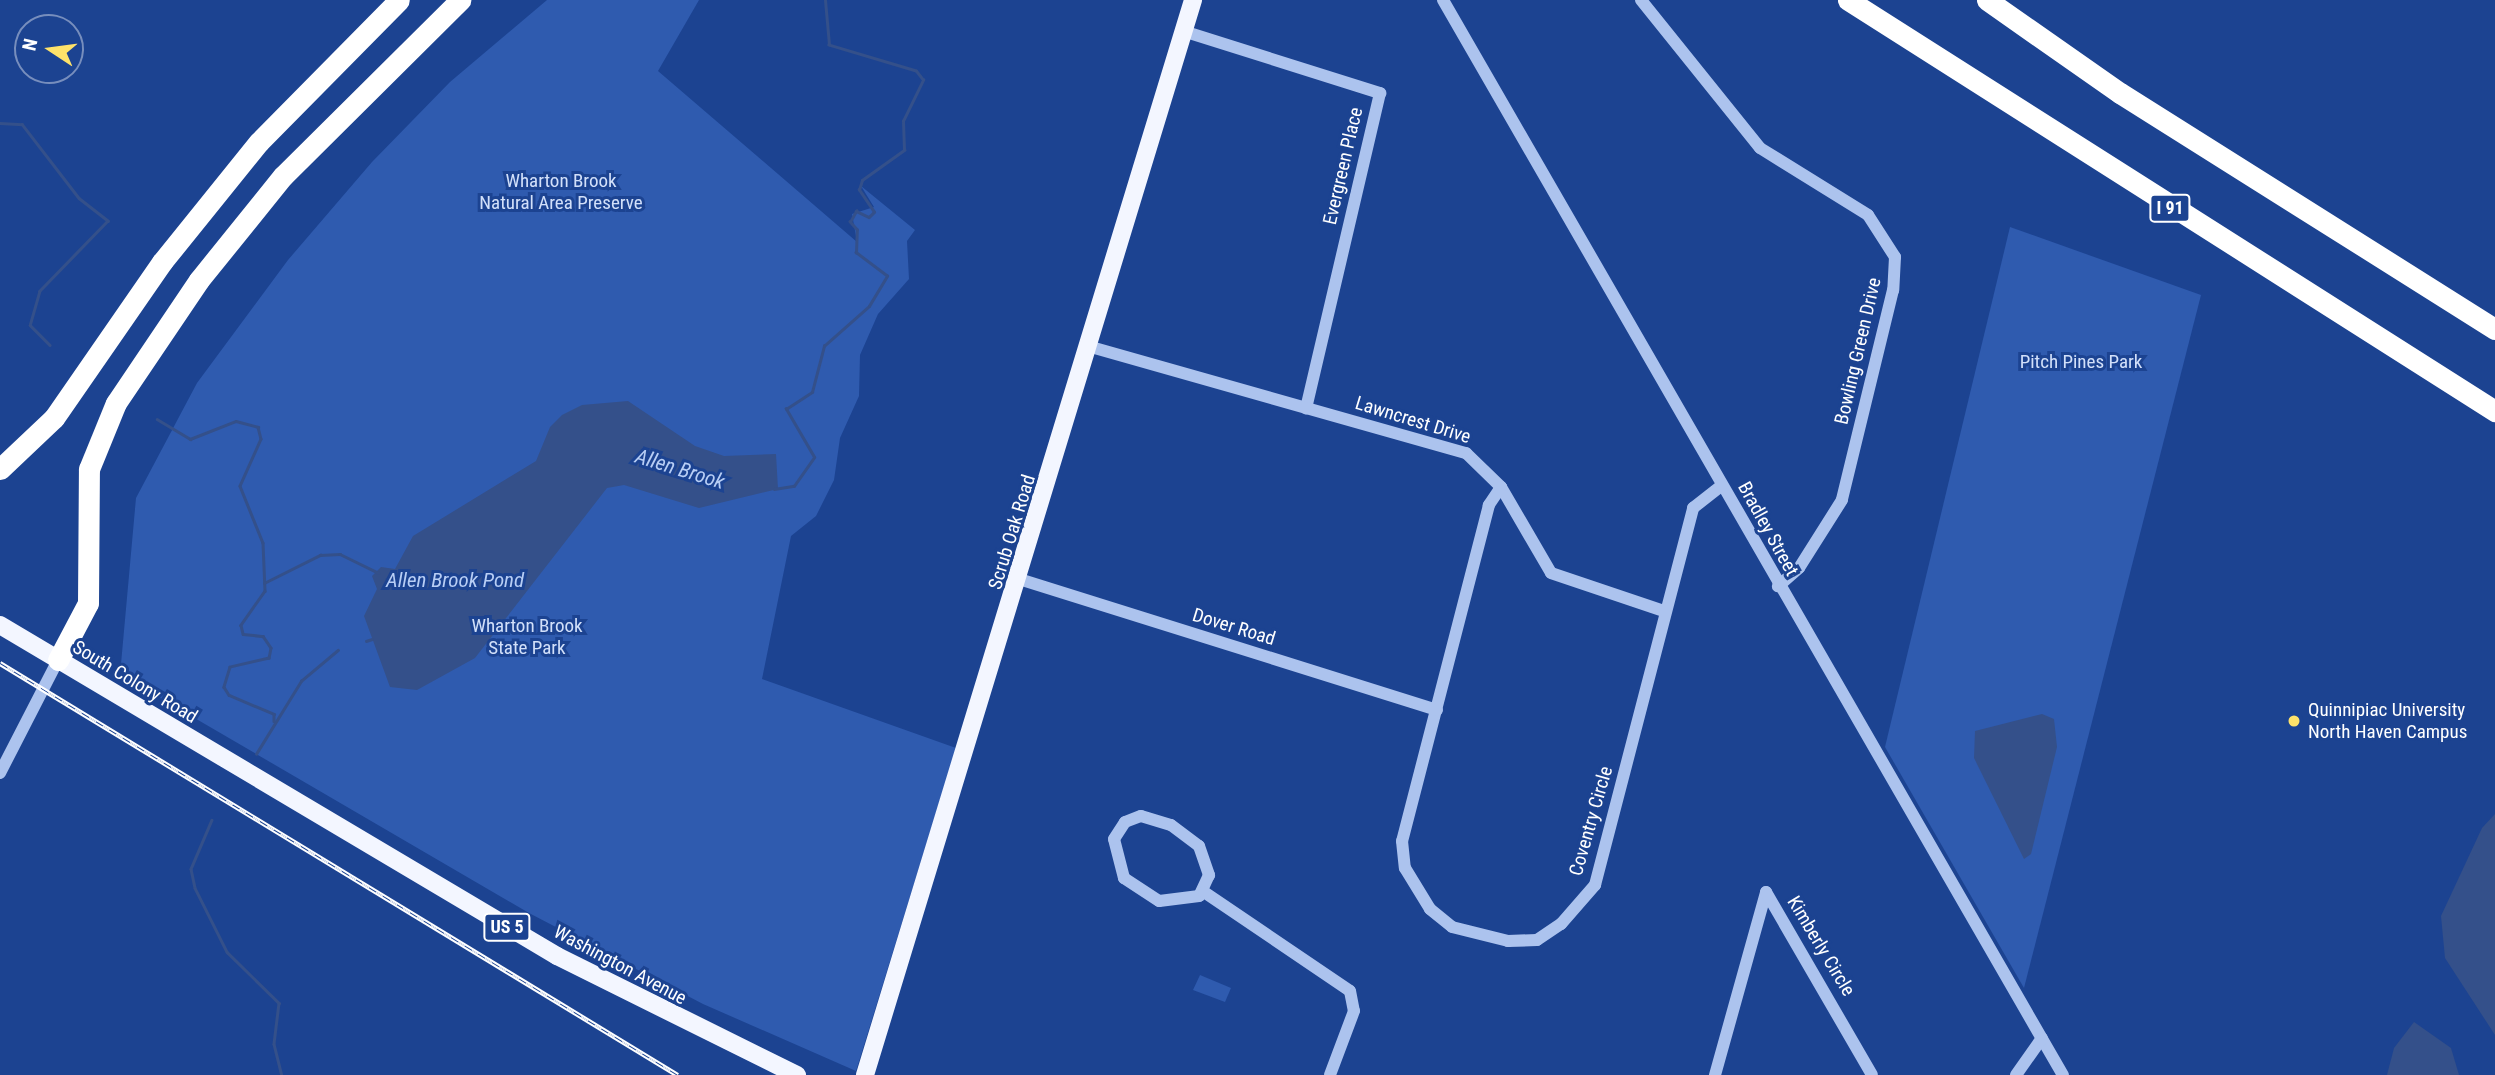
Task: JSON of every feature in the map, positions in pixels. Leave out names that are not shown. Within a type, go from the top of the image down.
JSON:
[{"type":"highway","points":[[0,469],[49,425],[219,189],[399,0]]},
{"type":"highway","points":[[58,660],[88,603],[89,468],[116,403],[200,280],[283,176],[460,0]]},
{"type":"highway","name":"I 91","points":[[1848,0],[2495,411]]},
{"type":"highway","points":[[1987,0],[2120,93],[2495,329]]},
{"type":"main road","name":"Scrub Oak Road","points":[[865,1075],[1091,347],[1193,0]]},
{"type":"main road","name":"South Colony Road","points":[[0,625],[249,774]]},
{"type":"main road","name":"Washington Avenue","points":[[249,774],[557,956],[797,1075]]},
{"type":"street","name":"Bradley Street","points":[[1443,0],[1778,586],[2063,1075]]},
{"type":"street","name":"Bowling Green Drive","points":[[1641,0],[1760,148],[1868,215],[1895,257],[1893,290],[1842,500],[1799,568],[1778,586]]},
{"type":"street","name":"Evergreen Place","points":[[1184,31],[1380,93],[1306,408]]},
{"type":"street","name":"Lawncrest Drive","points":[[1091,347],[1466,453],[1501,487],[1551,573],[1664,611]]},
{"type":"street","name":"Coventry Circle","points":[[1501,487],[1489,505],[1402,841],[1405,868],[1415,892],[1452,927],[1508,941],[1537,940],[1571,915],[1595,885],[1664,611],[1693,508],[1721,486]]},
{"type":"street","name":"Dover Road","points":[[1019,579],[1437,710]]},
{"type":"street","points":[[0,773],[58,660]]},
{"type":"street","points":[[1141,816],[1180,830],[1204,856],[1209,875],[1204,892],[1171,902],[1130,885],[1114,858],[1120,828],[1141,816]]},
{"type":"street","points":[[1204,892],[1350,991],[1354,1011],[1330,1075]]},
{"type":"street","name":"Kimberly Circle","points":[[1715,1075],[1766,892],[1872,1075]]},
{"type":"street","points":[[2016,1075],[2042,1038]]},
{"type":"green space","name":"Wharton Brook State Park","points":[[547,0],[699,0],[658,71],[857,242],[852,214],[874,207],[861,186],[915,230],[907,241],[909,279],[878,314],[860,355],[859,396],[840,438],[834,480],[816,516],[791,536],[762,679],[956,748],[856,1071],[703,1004],[529,913],[143,688],[121,664],[136,498],[197,383],[288,260],[372,162],[450,82]]},
{"type":"green space","name":"Pitch Pines Park","points":[[2010,227],[2201,295],[2024,988],[1885,747]]},
{"type":"green space","points":[[1200,975],[1231,988],[1225,1002],[1193,990]]},
{"type":"water","name":"Allen Brook Pond","points":[[628,401],[695,446],[724,456],[776,454],[778,489],[699,508],[624,485],[607,488],[475,658],[417,690],[390,687],[364,616],[377,589],[372,576],[381,567],[395,569],[413,536],[536,461],[550,427],[562,415],[582,405]]},
{"type":"water","points":[[2042,714],[2054,719],[2057,747],[2031,854],[2024,859],[1974,758],[1975,731]]},
{"type":"water","points":[[2495,814],[2495,1035],[2445,958],[2441,916],[2482,828]]},
{"type":"water","points":[[2414,1022],[2451,1048],[2459,1075],[2387,1075],[2394,1048]]},
{"type":"waterway","name":"Allen Brook","points":[[774,489],[794,486],[814,457],[786,409],[812,392],[824,346],[869,306],[887,276],[856,253],[857,230],[850,222],[856,211],[869,217],[874,212],[859,190],[862,180],[904,150],[903,121],[923,80],[916,71],[829,45],[825,0]]},
{"type":"waterway","points":[[0,123],[22,124],[79,198],[108,221],[40,291],[30,325],[50,345]]},
{"type":"waterway","points":[[157,419],[190,439],[236,421],[258,427],[261,439],[240,486],[263,543],[265,591],[241,625],[243,634],[263,636],[271,648],[269,658],[230,667],[224,687],[229,695],[274,714],[274,721]]},
{"type":"waterway","name":"Allen Brook","points":[[264,583],[320,555],[340,554],[379,573]]},
{"type":"waterway","name":"Allen Brook","points":[[366,641],[372,639]]},
{"type":"waterway","name":"Allen Brook","points":[[256,754],[301,681],[338,650]]},
{"type":"waterway","points":[[212,820],[191,869],[195,888],[227,952],[279,1003],[274,1044],[282,1075]]},
{"type":"railway","points":[[0,663],[678,1075]]},
{"type":"place","name":"Quinnipiac University North Haven Campus","points":[[2294,721]]},
{"type":"park label","name":"Wharton Brook Natural Area Preserve","points":[[561,192]]}]
